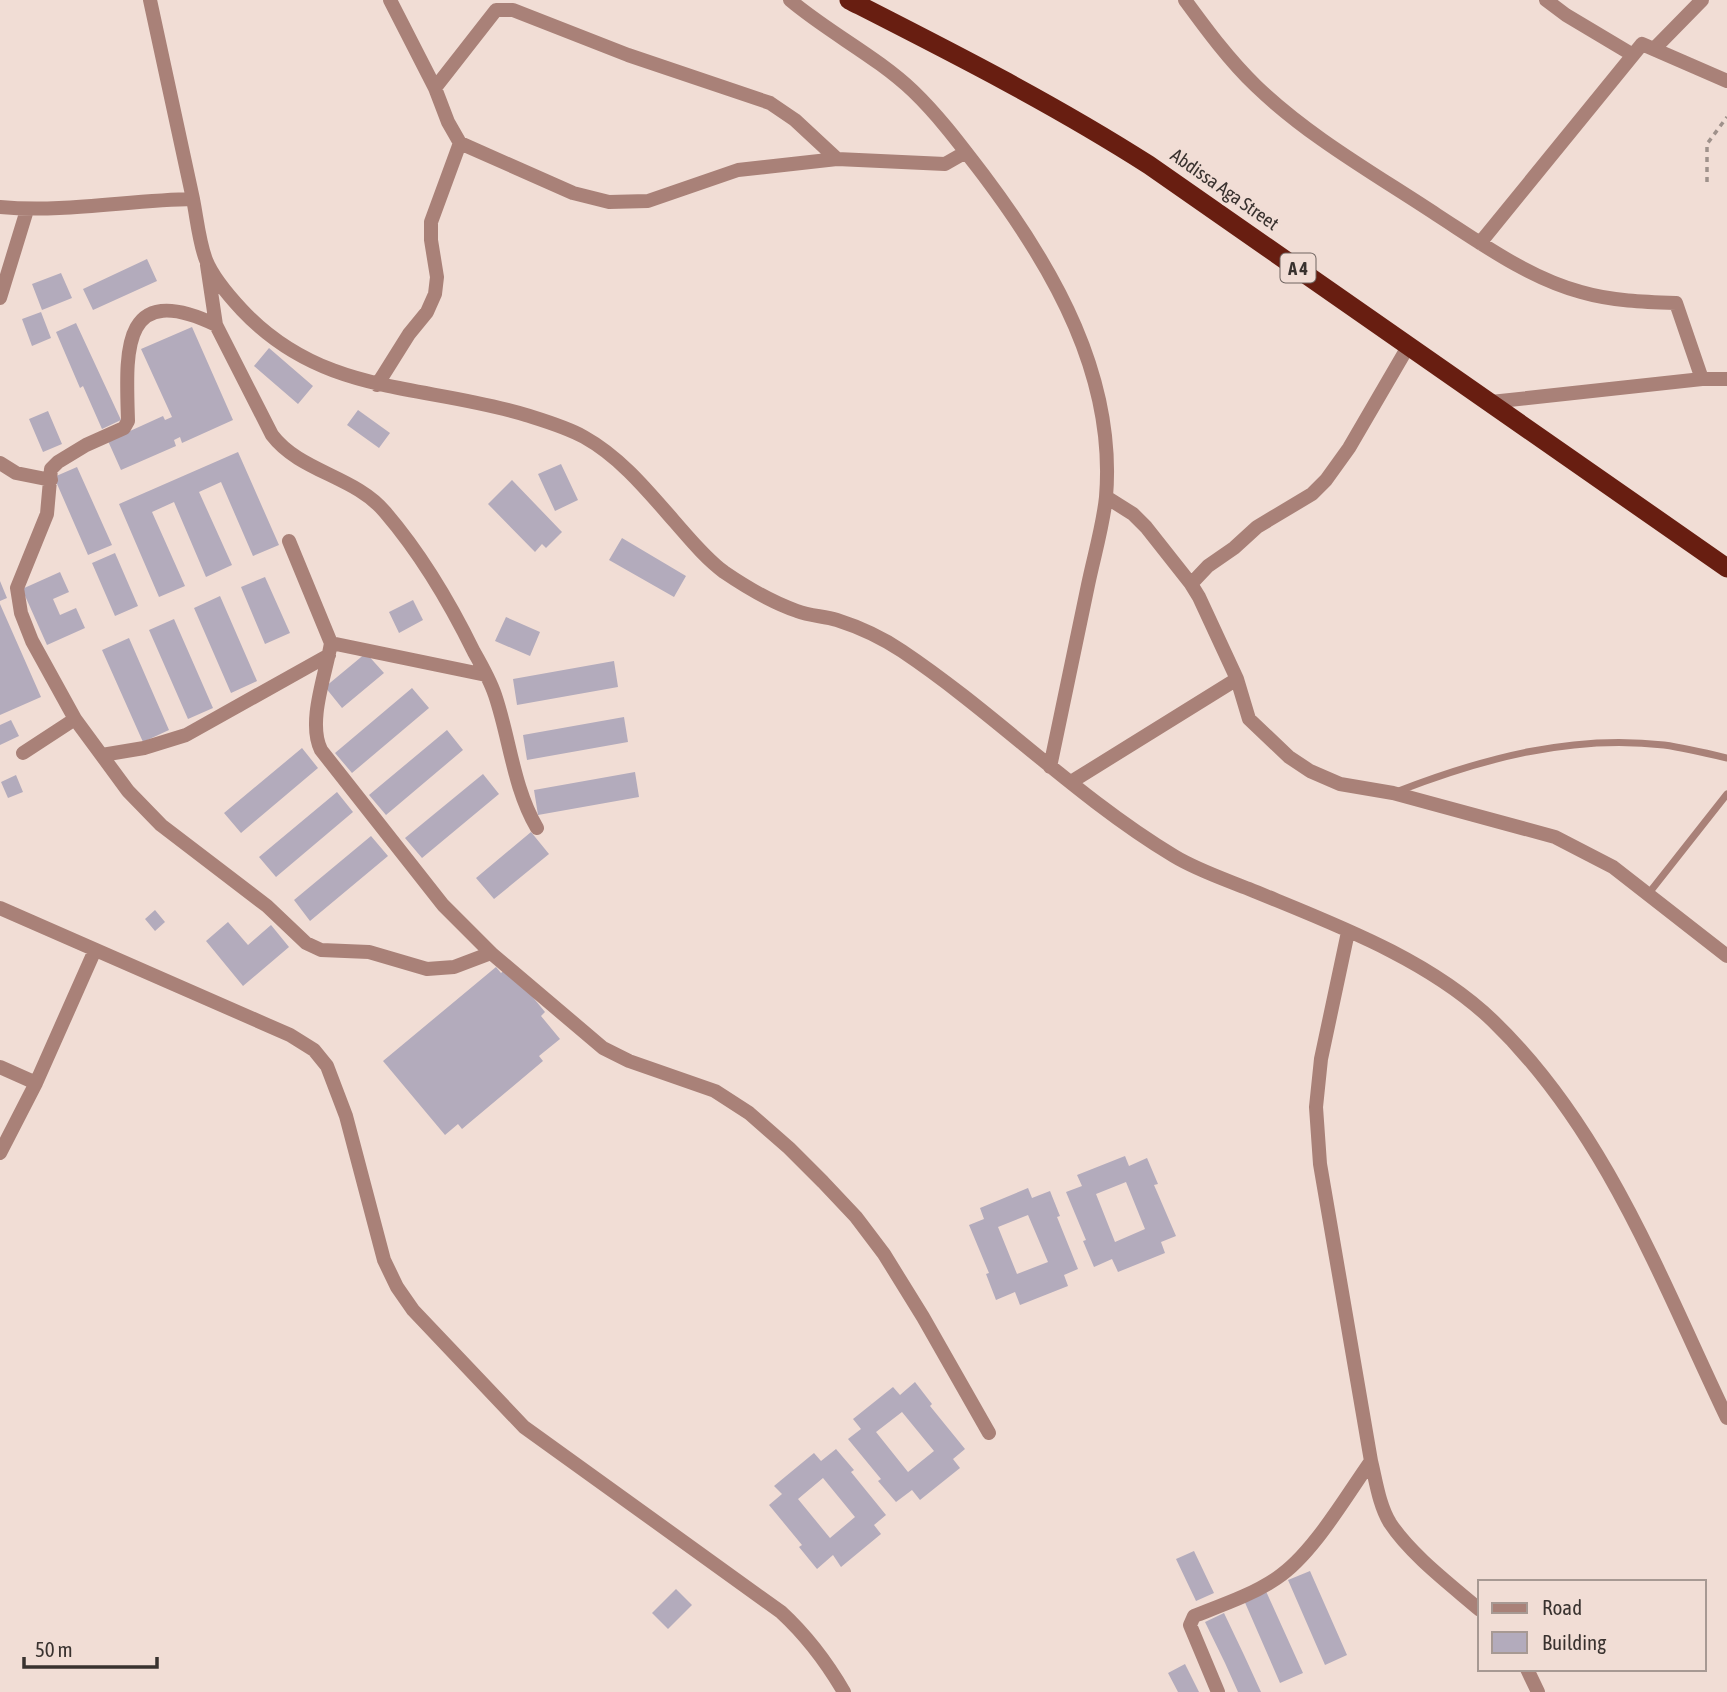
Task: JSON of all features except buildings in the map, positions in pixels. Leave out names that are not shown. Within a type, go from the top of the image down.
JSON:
[{"type":"highway","name":"Abdissa Aga Street","points":[[849,0],[1080,120],[1149,164],[1727,568]]},
{"type":"street","points":[[150,0],[206,261],[216,325],[272,435],[283,449],[368,496],[384,511],[432,578],[460,623],[500,708],[519,786],[527,811],[537,828]]},
{"type":"street","points":[[390,0],[435,88],[447,122],[460,143],[573,193],[609,202],[648,201],[738,170],[837,159],[945,164],[966,152]]},
{"type":"street","points":[[790,0],[899,78],[927,105],[966,152],[1034,249],[1067,307],[1093,373],[1101,406],[1106,454],[1106,498],[1050,767]]},
{"type":"street","points":[[1185,0],[1241,72],[1307,130],[1480,243],[1514,262],[1580,292],[1621,300],[1676,303],[1702,379]]},
{"type":"street","points":[[1546,0],[1633,55]]},
{"type":"street","points":[[1654,49],[1702,0]]},
{"type":"street","points":[[435,88],[496,10],[513,10],[628,55],[770,103],[795,120],[837,159]]},
{"type":"street","points":[[1480,243],[1642,44],[1727,82]]},
{"type":"street","points":[[377,385],[409,334],[427,312],[435,294],[437,277],[431,240],[432,222],[460,143]]},
{"type":"street","points":[[0,207],[27,210],[142,200],[193,199]]},
{"type":"street","points":[[0,298],[27,210]]},
{"type":"street","points":[[206,261],[229,297],[258,327],[293,354],[334,372],[377,385],[499,407],[583,436],[640,481],[719,568],[751,590],[797,611],[840,621],[896,647],[948,683],[1050,767],[1179,860],[1348,932],[1403,958],[1458,990],[1494,1022],[1559,1098],[1616,1185],[1727,1418]]},
{"type":"street","points":[[216,325],[174,309],[154,314],[140,322],[131,337],[126,358],[128,421],[124,428],[86,445],[51,469],[47,514],[18,588],[21,612],[32,641],[75,719],[128,791],[161,825],[267,906],[306,943],[321,950],[369,952],[427,969],[454,967],[491,953]]},
{"type":"street","points":[[1191,584],[1208,566],[1234,548],[1257,527],[1312,494],[1326,480],[1349,448],[1409,345]]},
{"type":"street","points":[[1491,402],[1702,379],[1727,379]]},
{"type":"street","points":[[0,463],[16,473],[51,480]]},
{"type":"street","points":[[1106,498],[1133,514],[1146,527],[1191,584],[1237,678],[1249,719],[1289,757],[1310,771],[1340,784],[1393,793],[1555,837],[1604,862],[1649,893],[1727,956]]},
{"type":"street","points":[[289,541],[330,649],[315,724],[316,739],[321,750],[443,905],[491,953],[603,1048],[629,1061],[715,1091],[749,1113],[789,1148],[856,1217],[884,1254],[989,1433]]},
{"type":"street","points":[[102,755],[144,748],[186,735],[330,649],[486,675]]},
{"type":"street","points":[[1071,782],[1237,678]]},
{"type":"street","points":[[23,753],[75,719]]},
{"type":"street","points":[[0,908],[290,1035],[314,1050],[327,1066],[346,1116],[384,1260],[397,1287],[413,1310],[524,1427],[781,1612],[826,1661],[844,1692]]},
{"type":"street","points":[[1348,932],[1321,1059],[1316,1107],[1320,1164],[1371,1461],[1379,1495],[1390,1522],[1414,1550],[1478,1608]]},
{"type":"street","points":[[0,1153],[36,1083],[94,950]]},
{"type":"street","points":[[0,1067],[36,1083]]},
{"type":"street","points":[[1218,1692],[1190,1625],[1194,1616],[1250,1592],[1277,1578],[1295,1564],[1371,1461]]},
{"type":"street","points":[[1528,1671],[1538,1692]]},
{"type":"lane","points":[[1393,793],[1486,761],[1553,747],[1639,743],[1682,748],[1727,758]]},
{"type":"lane","points":[[1649,893],[1727,794]]},
{"type":"path","points":[[1707,182],[1707,144],[1727,117]]}]
